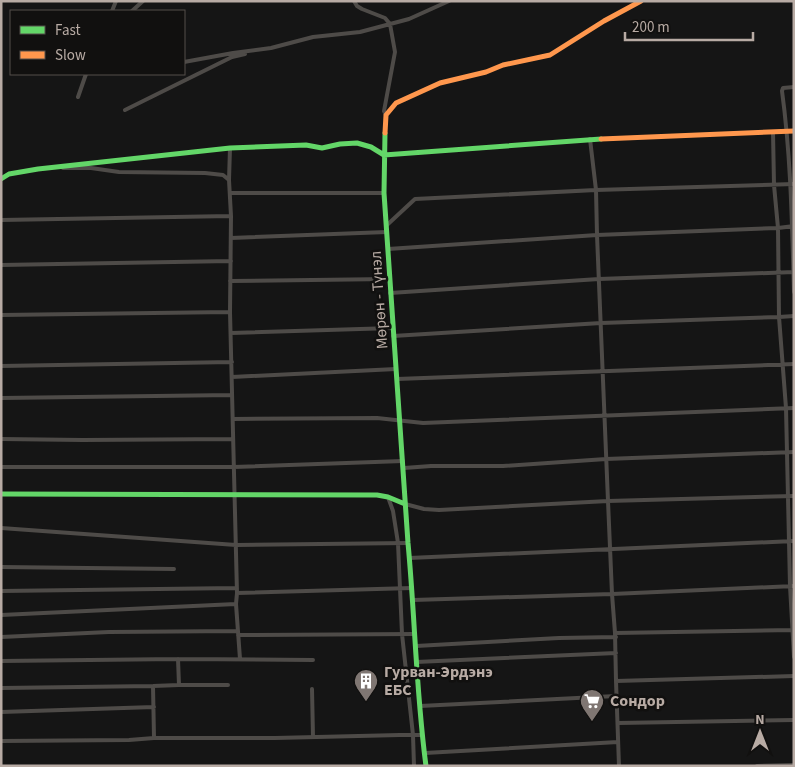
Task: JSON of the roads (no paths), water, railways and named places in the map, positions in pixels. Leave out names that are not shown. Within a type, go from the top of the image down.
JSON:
[{"type":"street","points":[[133,10],[143,1]]},
{"type":"street","points":[[354,1],[362,10],[385,18],[390,24],[395,52],[384,111],[386,115]]},
{"type":"street","points":[[185,62],[271,48],[313,37],[360,32],[409,19],[449,1]]},
{"type":"street","points":[[386,115],[396,103],[440,83],[486,72],[503,65],[550,55],[641,1]]},
{"type":"street","points":[[125,110],[232,57],[261,49]]},
{"type":"street","points":[[78,97],[86,75]]},
{"type":"street","points":[[794,83],[783,88],[782,91],[791,131],[794,292]]},
{"type":"street","points":[[787,87],[794,87]]},
{"type":"street","name":"Мөрөн - Түнэл","points":[[386,115],[384,193],[389,279],[409,558],[414,600],[416,662],[426,766]]},
{"type":"street","points":[[1,179],[9,174],[38,169],[230,148],[306,145],[322,148],[357,143],[371,147],[384,155],[590,139],[791,131]]},
{"type":"street","points":[[773,132],[774,185],[778,228],[779,317],[791,496],[794,657]]},
{"type":"street","points":[[590,139],[596,190],[596,235],[610,550],[616,635],[619,766]]},
{"type":"street","points":[[230,148],[230,312],[236,604],[240,659]]},
{"type":"street","points":[[38,169],[91,168],[120,172],[205,173],[223,176],[229,180]]},
{"type":"street","points":[[387,225],[415,198],[792,184]]},
{"type":"street","points":[[230,193],[384,193]]},
{"type":"street","points":[[1,220],[230,216]]},
{"type":"street","points":[[388,249],[596,235],[793,226]]},
{"type":"street","points":[[231,238],[387,232]]},
{"type":"street","points":[[1,265],[231,261]]},
{"type":"street","points":[[390,294],[599,279],[794,272]]},
{"type":"street","points":[[230,281],[389,279]]},
{"type":"street","points":[[1,315],[230,312]]},
{"type":"street","points":[[394,336],[601,323],[794,316]]},
{"type":"street","points":[[231,333],[393,328]]},
{"type":"street","points":[[1,366],[232,362]]},
{"type":"street","points":[[397,379],[794,364]]},
{"type":"street","points":[[232,378],[396,369]]},
{"type":"street","points":[[1,398],[232,395]]},
{"type":"street","points":[[233,419],[377,418],[422,423],[794,408]]},
{"type":"street","points":[[1,439],[233,439]]},
{"type":"street","points":[[404,468],[503,466],[606,459],[794,452]]},
{"type":"street","points":[[1,467],[234,467],[403,461]]},
{"type":"street","points":[[1,494],[377,495],[424,509],[439,510],[608,501],[791,496]]},
{"type":"street","points":[[388,497],[393,511],[398,543],[402,634],[413,735],[414,766]]},
{"type":"street","points":[[1,528],[236,545],[408,543]]},
{"type":"street","points":[[409,558],[791,541]]},
{"type":"street","points":[[1,568],[174,570]]},
{"type":"street","points":[[414,600],[792,586]]},
{"type":"street","points":[[1,591],[412,588]]},
{"type":"street","points":[[1,615],[236,604]]},
{"type":"street","points":[[416,646],[616,635],[793,630]]},
{"type":"street","points":[[1,637],[109,632],[415,634]]},
{"type":"street","points":[[416,662],[616,653]]},
{"type":"street","points":[[178,658],[179,685]]},
{"type":"street","points":[[1,661],[178,658],[313,660]]},
{"type":"street","points":[[616,681],[794,676]]},
{"type":"street","points":[[1,688],[228,685]]},
{"type":"street","points":[[153,686],[154,738]]},
{"type":"street","points":[[312,689],[313,737]]},
{"type":"street","points":[[420,706],[616,696]]},
{"type":"street","points":[[1,712],[154,707]]},
{"type":"street","points":[[618,723],[794,720]]},
{"type":"street","points":[[1,740],[129,740],[154,738],[422,735]]},
{"type":"street","points":[[425,753],[618,742]]},
{"type":"street","points":[[757,766],[794,765]]},
{"type":"place","name":"Гурван-Эрдэнэ ЕБС","points":[[366,702]]},
{"type":"place","name":"Сондор","points":[[592,722]]}]
